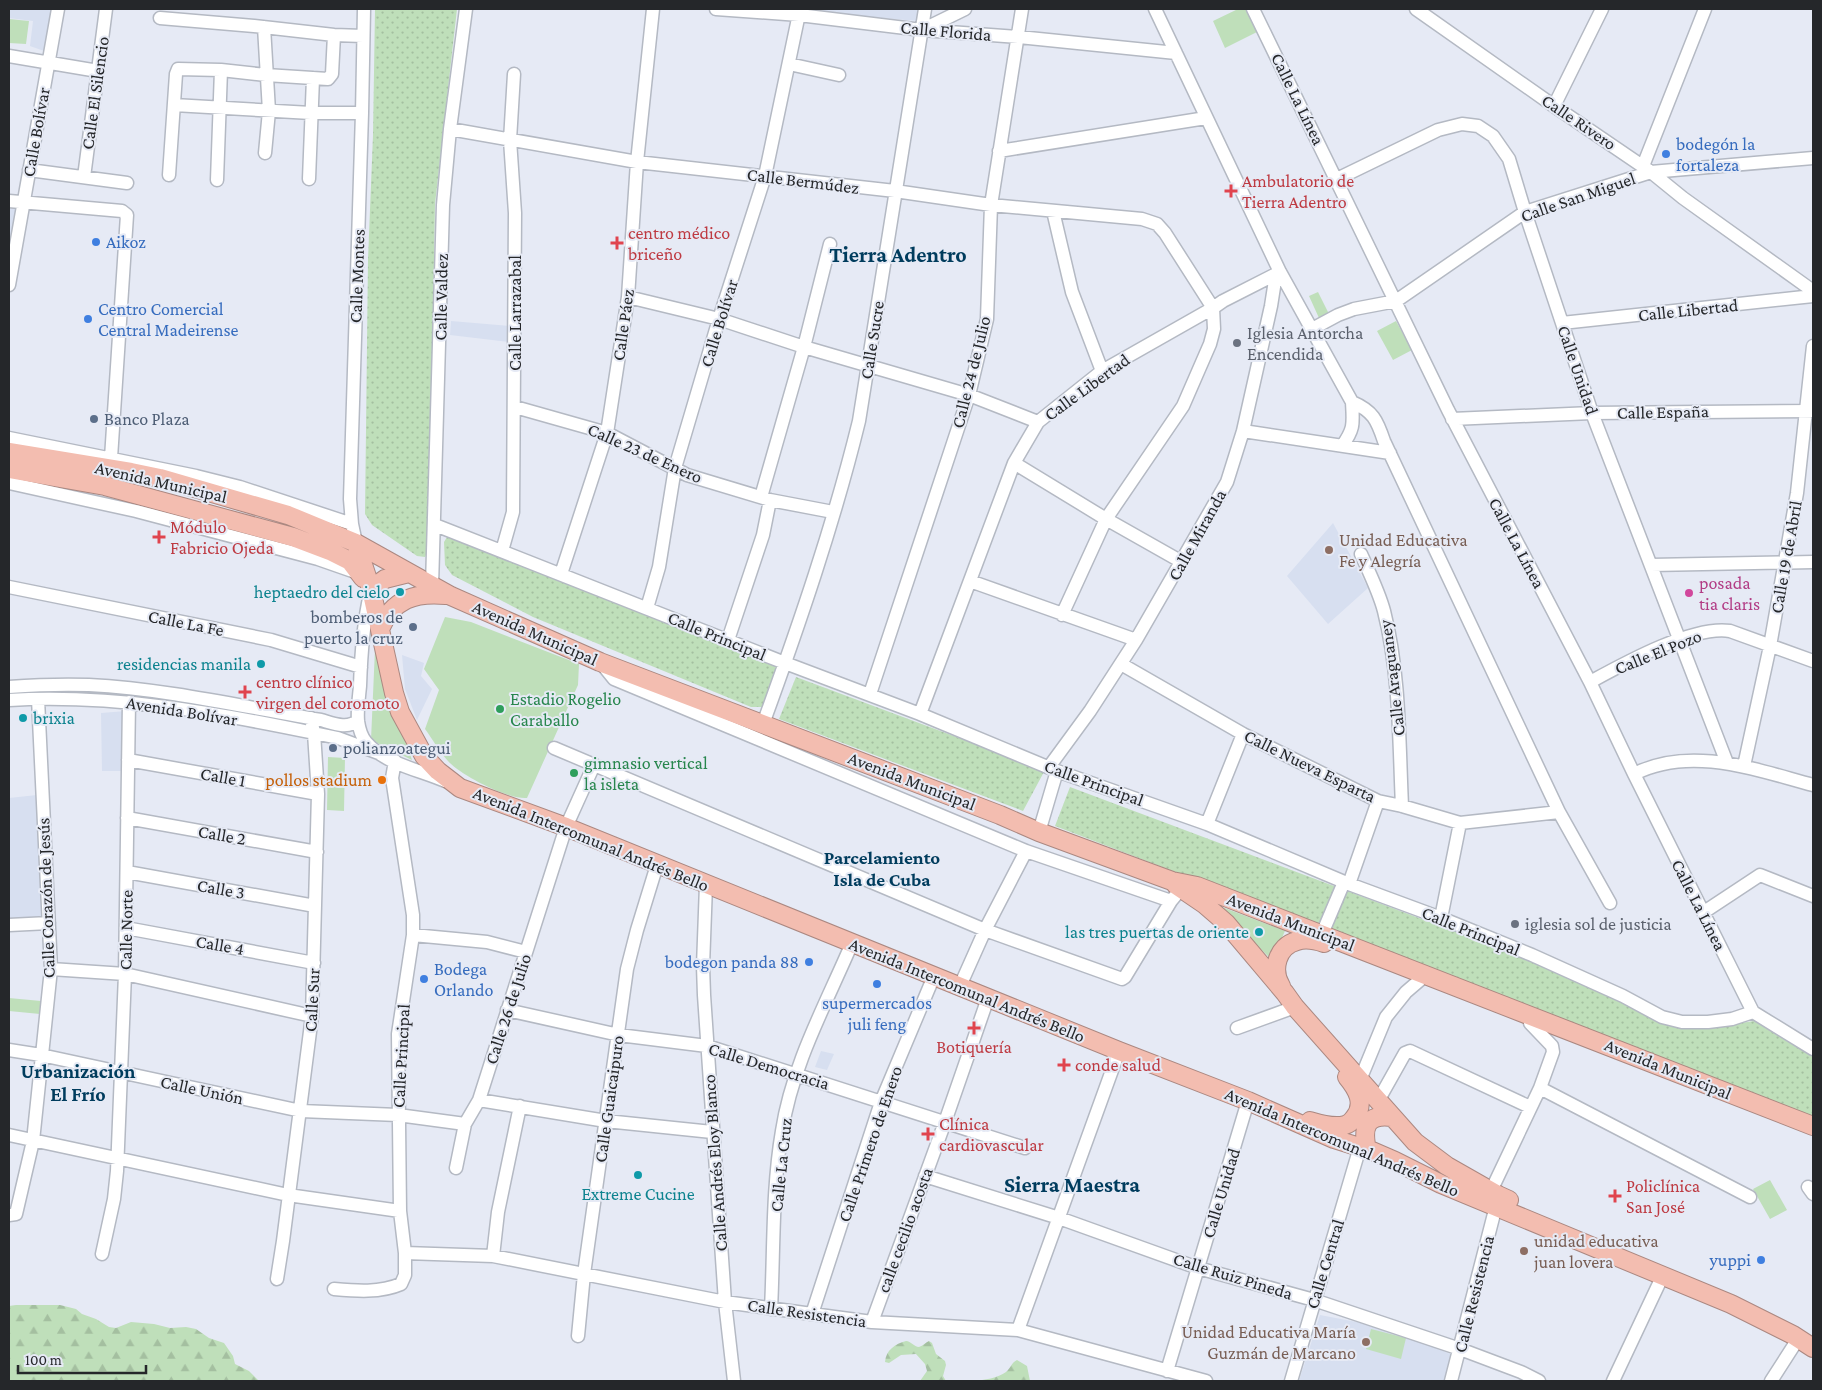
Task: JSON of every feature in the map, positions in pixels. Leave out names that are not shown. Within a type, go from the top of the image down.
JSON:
[{"type":"highway","name":"Avenida Municipal","points":[[9,452],[130,472],[191,486],[288,515],[356,543],[452,596],[600,662],[992,812],[1174,890],[1197,886],[1322,934],[1660,1069],[1813,1133]]},
{"type":"highway","name":"Avenida Municipal","points":[[9,469],[105,486],[285,534],[330,551],[350,561],[371,589]]},
{"type":"highway","name":"Avenida Intercomunal Andrés Bello","points":[[356,543],[371,589],[400,712],[424,756],[438,771],[460,788],[566,828],[1119,1051],[1248,1101],[1334,1139],[1395,1161],[1441,1184],[1493,1199],[1731,1292],[1792,1322],[1806,1336],[1813,1348]]},
{"type":"highway","points":[[371,589],[385,580],[408,573]]},
{"type":"highway","points":[[380,629],[393,609],[416,596],[427,594],[452,596]]},
{"type":"highway","name":"Avenida Intercomunal Andrés Bello","points":[[1174,890],[1204,904],[1226,923],[1328,1045],[1415,1142],[1429,1154],[1493,1199],[1806,1336]]},
{"type":"highway","name":"Avenida Municipal","points":[[1290,1000],[1277,980],[1276,964],[1281,952],[1295,941],[1306,939],[1331,945],[1530,1023],[1813,1126]]},
{"type":"highway","points":[[1248,1101],[1266,1105],[1324,1125],[1344,1126],[1350,1123],[1360,1109],[1360,1100],[1357,1090],[1333,1062],[1328,1045]]},
{"type":"highway","points":[[1364,1149],[1365,1127],[1368,1123],[1376,1118],[1392,1117]]},
{"type":"street","name":"Calle Bolívar","points":[[9,285],[58,9]]},
{"type":"street","name":"Calle El Silencio","points":[[84,177],[106,9]]},
{"type":"street","name":"Calle Montes","points":[[356,543],[350,500],[364,9]]},
{"type":"street","name":"Calle Valdez","points":[[432,586],[443,205],[450,128],[466,9]]},
{"type":"street","name":"Calle Páez","points":[[561,574],[607,432],[628,297],[636,162],[653,9]]},
{"type":"street","name":"Calle Florida","points":[[716,9],[800,12],[922,30],[1018,37],[1176,53]]},
{"type":"street","name":"Calle Sucre","points":[[763,724],[785,663],[833,512],[859,421],[925,9]]},
{"type":"street","points":[[922,30],[965,9]]},
{"type":"street","name":"Calle 24 de Julio","points":[[870,694],[969,395],[987,319],[991,205],[1022,9]]},
{"type":"street","points":[[1155,9],[1278,273],[1312,329],[1352,402],[1353,423],[1351,433],[1342,446]]},
{"type":"street","name":"Calle La Línea","points":[[1254,9],[1452,419],[1590,682],[1752,1012]]},
{"type":"street","name":"Calle Rivero","points":[[1416,9],[1647,169],[1683,198],[1813,291]]},
{"type":"street","points":[[1554,106],[1602,9]]},
{"type":"street","points":[[1647,169],[1704,9]]},
{"type":"street","name":"Calle Bolívar","points":[[647,608],[659,567],[675,468],[719,319],[765,176],[800,12]]},
{"type":"street","points":[[160,18],[334,35],[363,36]]},
{"type":"street","points":[[264,27],[268,111],[265,153]]},
{"type":"street","points":[[169,175],[176,74],[178,69],[221,70],[328,79],[331,77],[334,35]]},
{"type":"street","points":[[9,56],[98,71]]},
{"type":"street","points":[[789,64],[839,75]]},
{"type":"street","points":[[218,180],[221,70]]},
{"type":"street","name":"Calle Larrazabal","points":[[502,551],[513,512],[515,213],[510,140],[514,74]]},
{"type":"street","points":[[310,179],[313,78]]},
{"type":"street","points":[[174,105],[312,113],[362,113]]},
{"type":"street","points":[[999,151],[1206,118]]},
{"type":"street","name":"Calle Unidad","points":[[1337,179],[1438,130],[1462,124],[1478,126],[1493,136],[1509,158],[1592,413],[1727,763]]},
{"type":"street","name":"Calle Bermúdez","points":[[450,128],[636,162],[895,191],[991,205],[1142,219],[1157,224],[1165,233],[1213,308]]},
{"type":"street","name":"Calle San Miguel","points":[[1312,329],[1354,309],[1396,301],[1525,212],[1647,169],[1813,158]]},
{"type":"street","points":[[29,170],[126,183]]},
{"type":"street","points":[[9,201],[122,211],[127,215],[111,458]]},
{"type":"street","points":[[1053,211],[1072,292],[1102,371]]},
{"type":"street","points":[[728,640],[763,535],[766,498],[830,244]]},
{"type":"street","name":"Calle Libertad","points":[[920,714],[1014,463],[1038,422],[1102,371],[1223,301],[1278,273]]},
{"type":"street","name":"Calle Miranda","points":[[1039,832],[1053,769],[1136,640],[1227,482],[1243,431],[1278,273]]},
{"type":"street","name":"Calle Libertad","points":[[1562,323],[1813,296]]},
{"type":"street","points":[[628,297],[719,319],[804,347],[969,395],[1038,422]]},
{"type":"street","points":[[1062,615],[1106,519],[1183,406],[1210,344],[1214,329],[1213,308]]},
{"type":"street","name":"Calle 19 de Abril","points":[[1744,766],[1770,646],[1797,494],[1809,411],[1813,346]]},
{"type":"street","points":[[1352,402],[1366,408],[1378,422],[1390,454],[1559,812],[1610,903]]},
{"type":"street","name":"Calle 23 de Enero","points":[[515,407],[607,432],[687,475],[766,498],[833,512]]},
{"type":"street","name":"Calle España","points":[[1452,419],[1592,413],[1809,411]]},
{"type":"street","points":[[1243,431],[1390,454]]},
{"type":"street","name":"Avenida Municipal","points":[[9,438],[196,476],[240,487],[352,524]]},
{"type":"street","points":[[1014,463],[1106,519],[1182,562]]},
{"type":"street","name":"Avenida Municipal","points":[[9,483],[136,511],[318,559],[361,574]]},
{"type":"street","name":"Calle Principal","points":[[435,524],[785,663],[870,694],[1053,769],[1207,824],[1347,883],[1441,918],[1532,955],[1623,996],[1662,1017],[1682,1022],[1708,1022],[1732,1019],[1752,1012]]},
{"type":"street","name":"Calle Araguaney","points":[[1361,554],[1384,610],[1392,657],[1398,713],[1402,806]]},
{"type":"street","points":[[1651,565],[1813,562]]},
{"type":"street","points":[[970,581],[1136,640]]},
{"type":"street","name":"Calle La Fe","points":[[9,587],[271,640],[361,667]]},
{"type":"street","points":[[371,589],[365,613],[361,667],[358,720],[361,734],[367,743],[381,754],[460,788]]},
{"type":"street","name":"Calle El Pozo","points":[[1590,682],[1635,658],[1680,639],[1721,630],[1730,631],[1813,661]]},
{"type":"street","points":[[554,748],[985,930],[1122,979],[1126,977],[1174,890],[1026,851],[614,679],[600,662]]},
{"type":"street","name":"Calle Nueva Esparta","points":[[1121,664],[1243,734],[1378,801],[1460,823],[1559,812]]},
{"type":"street","name":"Avenida Bolívar","points":[[9,687],[65,684],[118,687],[187,696],[311,718],[339,725],[354,724],[358,720]]},
{"type":"street","name":"Calle Corazón de Jesús","points":[[12,1214],[33,1140],[51,969],[38,698]]},
{"type":"street","name":"Avenida Bolívar","points":[[9,700],[87,698],[186,710],[338,738],[381,754]]},
{"type":"street","name":"Calle Norte","points":[[102,1254],[116,1186],[125,974],[129,702]]},
{"type":"street","name":"Calle Sur","points":[[277,1279],[301,1111],[312,1016],[318,794],[314,733],[311,718]]},
{"type":"street","points":[[1207,824],[1243,734]]},
{"type":"street","name":"Calle 1","points":[[128,760],[318,794]]},
{"type":"street","name":"Calle Principal","points":[[334,1289],[363,1291],[393,1288],[401,1284],[405,1275],[406,1253],[400,1211],[398,1034],[414,935],[414,915],[392,778],[395,761]]},
{"type":"street","points":[[1634,774],[1668,762],[1709,761],[1744,766],[1813,785]]},
{"type":"street","name":"Calle 26 de Julio","points":[[456,1168],[465,1124],[479,1100],[566,828],[594,765]]},
{"type":"street","points":[[1322,934],[1347,883],[1378,801]]},
{"type":"street","name":"Calle 2","points":[[127,818],[317,852]]},
{"type":"street","points":[[1441,918],[1460,823]]},
{"type":"street","points":[[960,986],[985,930],[1026,851]]},
{"type":"street","name":"Calle Guaicaipuro","points":[[578,1336],[584,1274],[627,969],[637,930],[658,865]]},
{"type":"street","name":"Calle 3","points":[[127,872],[315,906]]},
{"type":"street","points":[[1704,912],[1760,875],[1813,896]]},
{"type":"street","name":"Calle Andrés Eloy Blanco","points":[[706,885],[703,966],[707,1046],[725,1302],[734,1381]]},
{"type":"street","points":[[9,926],[49,923]]},
{"type":"street","name":"Calle 4","points":[[126,928],[314,963]]},
{"type":"street","points":[[414,935],[487,942],[526,952]]},
{"type":"street","name":"Calle La Cruz","points":[[771,1309],[777,1163],[782,1129],[796,1073],[852,943]]},
{"type":"street","points":[[51,969],[125,974],[312,1016]]},
{"type":"street","name":"Calle Primero de Enero","points":[[812,1314],[882,1102],[934,976]]},
{"type":"street","points":[[1360,1080],[1386,1017],[1406,992],[1420,980]]},
{"type":"street","name":"calle cecilio acosta","points":[[872,1322],[988,998]]},
{"type":"street","points":[[1237,1028],[1290,1000]]},
{"type":"street","name":"Calle Democracia","points":[[508,1010],[619,1035],[707,1046],[1025,1148]]},
{"type":"street","points":[[1752,1012],[1813,1049]]},
{"type":"street","name":"Calle Resistencia","points":[[1451,1381],[1460,1349],[1493,1199],[1530,1107],[1540,1088],[1553,1052],[1552,1046],[1530,1023]]},
{"type":"street","name":"Calle Unión","points":[[9,1050],[41,1055],[301,1111],[398,1115]]},
{"type":"street","points":[[1018,1330],[1119,1051]]},
{"type":"street","points":[[1378,1101],[1405,1053],[1410,1051],[1530,1107]]},
{"type":"street","points":[[1540,1088],[1750,1197]]},
{"type":"street","points":[[479,1100],[606,1121],[712,1132]]},
{"type":"street","name":"Calle Unidad","points":[[1167,1371],[1248,1101]]},
{"type":"street","points":[[493,1256],[498,1212],[520,1106]]},
{"type":"street","points":[[398,1115],[465,1124]]},
{"type":"street","points":[[9,1135],[288,1195],[400,1211]]},
{"type":"street","name":"Calle Central","points":[[1292,1381],[1314,1300],[1364,1149]]},
{"type":"street","name":"Calle Ruiz Pineda","points":[[925,1176],[1059,1218],[1198,1268],[1314,1300],[1460,1349],[1521,1372],[1539,1381]]},
{"type":"street","name":"Calle Resistencia","points":[[406,1253],[493,1256],[725,1302],[872,1322],[1018,1330],[1206,1381]]},
{"type":"street","points":[[1613,1381],[1663,1275]]},
{"type":"street","points":[[1771,1381],[1806,1336]]},
{"type":"shaded area","points":[[9,9],[53,9],[44,51],[30,46],[33,21],[9,18]]},
{"type":"shaded area","points":[[817,9],[919,9],[917,21],[816,12]]},
{"type":"shaded area","points":[[9,205],[17,206],[9,253]]},
{"type":"shaded area","points":[[451,321],[510,326],[509,342],[450,335]]},
{"type":"shaded area","name":"Unidad Educativa Fe y Alegría","points":[[1333,523],[1368,588],[1328,624],[1287,576]]},
{"type":"shaded area","points":[[402,655],[424,663],[421,676],[432,689],[417,720],[405,689]]},
{"type":"shaded area","points":[[126,711],[124,771],[102,771],[101,713]]},
{"type":"shaded area","points":[[37,795],[43,917],[9,918],[9,798]]},
{"type":"shaded area","points":[[821,1051],[834,1054],[827,1070],[815,1067]]},
{"type":"shaded area","name":"Unidad Educativa María Guzmán de Marcano","points":[[1320,1315],[1388,1328],[1455,1356],[1446,1381],[1299,1381]]},
{"type":"green space","points":[[375,9],[457,9],[435,204],[429,549],[425,557],[417,556],[372,525],[365,514],[368,260],[373,135]]},
{"type":"green space","points":[[1238,9],[1246,9],[1257,32],[1225,48],[1213,21]]},
{"type":"green space","points":[[9,19],[29,21],[26,44],[9,43]]},
{"type":"green space","points":[[1318,292],[1329,314],[1319,318],[1309,296]]},
{"type":"green space","points":[[1396,321],[1412,350],[1393,360],[1377,331]]},
{"type":"green space","points":[[452,536],[776,663],[779,668],[763,707],[751,707],[533,617],[452,575],[445,565],[444,542],[447,537]]},
{"type":"green space","name":"Estadio Rogelio Caraballo","points":[[445,617],[471,622],[579,664],[578,685],[527,798],[519,798],[485,786],[454,767],[425,729],[439,690],[424,669]]},
{"type":"green space","points":[[375,649],[412,760],[371,740]]},
{"type":"green space","points":[[796,677],[1045,770],[1023,811],[779,719]]},
{"type":"green space","points":[[328,757],[345,758],[344,811],[327,810]]},
{"type":"green space","points":[[1070,787],[1536,962],[1684,1028],[1721,1026],[1754,1021],[1813,1057],[1813,1119],[1690,1069],[1055,826]]},
{"type":"green space","points":[[1214,904],[1285,931],[1272,960]]},
{"type":"green space","points":[[9,998],[41,1001],[40,1014],[9,1011]]},
{"type":"green space","points":[[1770,1180],[1787,1210],[1770,1219],[1753,1189]]},
{"type":"green space","points":[[60,1305],[76,1309],[82,1314],[96,1319],[109,1327],[116,1328],[131,1322],[154,1324],[170,1328],[186,1327],[196,1329],[209,1338],[224,1343],[233,1356],[235,1364],[249,1371],[259,1381],[9,1381],[9,1306]]},
{"type":"green space","points":[[1371,1329],[1406,1338],[1401,1359],[1366,1349]]},
{"type":"green space","points":[[906,1341],[919,1347],[929,1341],[932,1343],[936,1354],[945,1361],[946,1365],[943,1376],[946,1381],[920,1381],[927,1371],[925,1364],[916,1354],[901,1355],[889,1363],[885,1362],[887,1354],[892,1348]]},
{"type":"green space","points":[[1017,1360],[1027,1366],[1030,1381],[974,1381],[1003,1374]]},
{"type":"place","name":"bodegón la fortaleza","points":[[1666,154]]},
{"type":"place","name":"Ambulatorio de Tierra Adentro","points":[[1231,191]]},
{"type":"place","name":"Aikoz","points":[[96,242]]},
{"type":"place","name":"centro médico briceño","points":[[617,243]]},
{"type":"place","name":"Centro Comercial Central Madeirense","points":[[88,319]]},
{"type":"place","name":"Iglesia Antorcha Encendida","points":[[1237,343]]},
{"type":"place","name":"Banco Plaza","points":[[94,419]]},
{"type":"place","name":"Módulo Fabricio Ojeda","points":[[159,537]]},
{"type":"place","name":"Unidad Educativa Fe y Alegría","points":[[1329,550]]},
{"type":"place","name":"heptaedro del cielo","points":[[400,592]]},
{"type":"place","name":"posada tia claris","points":[[1689,593]]},
{"type":"place","name":"bomberos de puerto la cruz","points":[[413,627]]},
{"type":"place","name":"residencias manila","points":[[261,664]]},
{"type":"place","name":"centro clínico virgen del coromoto","points":[[245,692]]},
{"type":"place","name":"Estadio Rogelio Caraballo","points":[[500,709]]},
{"type":"place","name":"brixia","points":[[23,718]]},
{"type":"place","name":"polianzoategui","points":[[333,748]]},
{"type":"place","name":"gimnasio vertical la isleta","points":[[574,773]]},
{"type":"place","name":"pollos stadium","points":[[382,780]]},
{"type":"place","name":"iglesia sol de justicia","points":[[1515,924]]},
{"type":"place","name":"las tres puertas de oriente","points":[[1259,932]]},
{"type":"place","name":"bodegon panda 88","points":[[809,962]]},
{"type":"place","name":"Bodega Orlando","points":[[424,979]]},
{"type":"place","name":"supermercados juli feng","points":[[877,984]]},
{"type":"place","name":"Botiquería","points":[[974,1028]]},
{"type":"place","name":"conde salud","points":[[1064,1065]]},
{"type":"place","name":"Clínica cardiovascular","points":[[928,1134]]},
{"type":"place","name":"Extreme Cucine","points":[[638,1175]]},
{"type":"place","name":"Policlínica San José","points":[[1615,1196]]},
{"type":"place","name":"unidad educativa juan lovera","points":[[1524,1251]]},
{"type":"place","name":"yuppi","points":[[1761,1260]]},
{"type":"place","name":"Unidad Educativa María Guzmán de Marcano","points":[[1366,1342]]},
{"type":"district","name":"Tierra Adentro","points":[[898,254]]},
{"type":"district","name":"Parcelamiento Isla de Cuba","points":[[882,868]]},
{"type":"district","name":"Urbanización El Frío","points":[[78,1082]]},
{"type":"district","name":"Sierra Maestra","points":[[1072,1184]]}]
